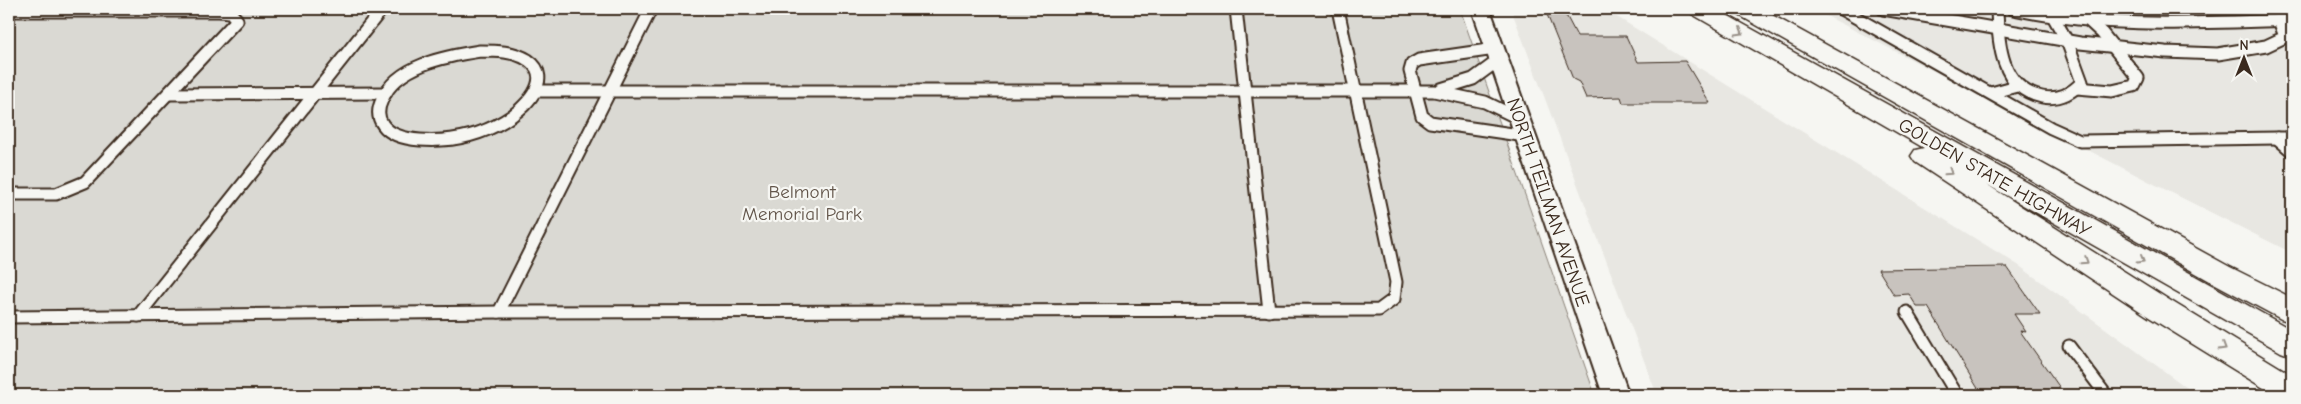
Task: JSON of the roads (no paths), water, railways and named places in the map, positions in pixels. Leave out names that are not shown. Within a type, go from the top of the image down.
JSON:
[{"type":"highway","name":"GOLDEN STATE HIGHWAY","points":[[1700,9],[2292,344]]},
{"type":"highway","name":"GOLDEN STATE HIGHWAY","points":[[1747,9],[2220,274],[2292,311]]},
{"type":"highway","points":[[1747,9],[2292,295]]},
{"type":"highway","points":[[1780,54],[1880,128],[2160,309],[2292,390]]},
{"type":"street","name":"NORTH TEILMAN AVENUE","points":[[1481,9],[1616,395]]},
{"type":"lane","points":[[138,316],[382,9]]},
{"type":"lane","points":[[499,312],[651,9]]},
{"type":"lane","points":[[1236,9],[1269,311]]},
{"type":"lane","points":[[9,317],[499,312],[1379,310],[1392,304],[1396,295],[1396,282],[1338,9]]},
{"type":"lane","points":[[1841,9],[2051,128],[2080,141],[2292,138]]},
{"type":"lane","points":[[1883,9],[2067,41],[2165,52],[2218,54],[2266,46],[2286,38],[2279,20]]},
{"type":"lane","points":[[1997,9],[2003,58],[2010,77],[2017,86],[2030,94],[2046,98],[2070,95],[2082,82],[2067,41],[2054,18]]},
{"type":"lane","points":[[2013,9],[2054,18],[2154,24],[2292,20]]},
{"type":"lane","points":[[2076,9],[2091,20],[2116,47],[2138,78],[2134,86],[2112,91],[2077,88]]},
{"type":"lane","points":[[9,11],[219,10],[235,15],[236,20],[85,182],[56,194],[9,194]]},
{"type":"lane","points":[[480,50],[516,54],[529,60],[537,68],[540,79],[537,91],[521,109],[495,126],[450,140],[427,141],[408,139],[392,133],[382,124],[378,114],[380,102],[386,93],[402,78],[419,67],[438,59],[480,50]]},
{"type":"lane","points":[[537,91],[1434,90],[1470,82],[1484,75],[1497,55]]},
{"type":"lane","points":[[1497,55],[1418,60],[1412,64],[1410,71],[1422,116],[1430,122],[1523,128]]},
{"type":"lane","points":[[1991,93],[2017,86]]},
{"type":"lane","points":[[1434,90],[1485,102],[1523,128]]},
{"type":"lane","points":[[168,94],[386,93]]},
{"type":"lane","points":[[2277,138],[2292,151]]},
{"type":"lane","points":[[1907,312],[1957,395]]},
{"type":"lane","points":[[2069,346],[2106,395]]},
{"type":"park label","name":"Belmont Memorial Park","points":[[802,202]]}]
